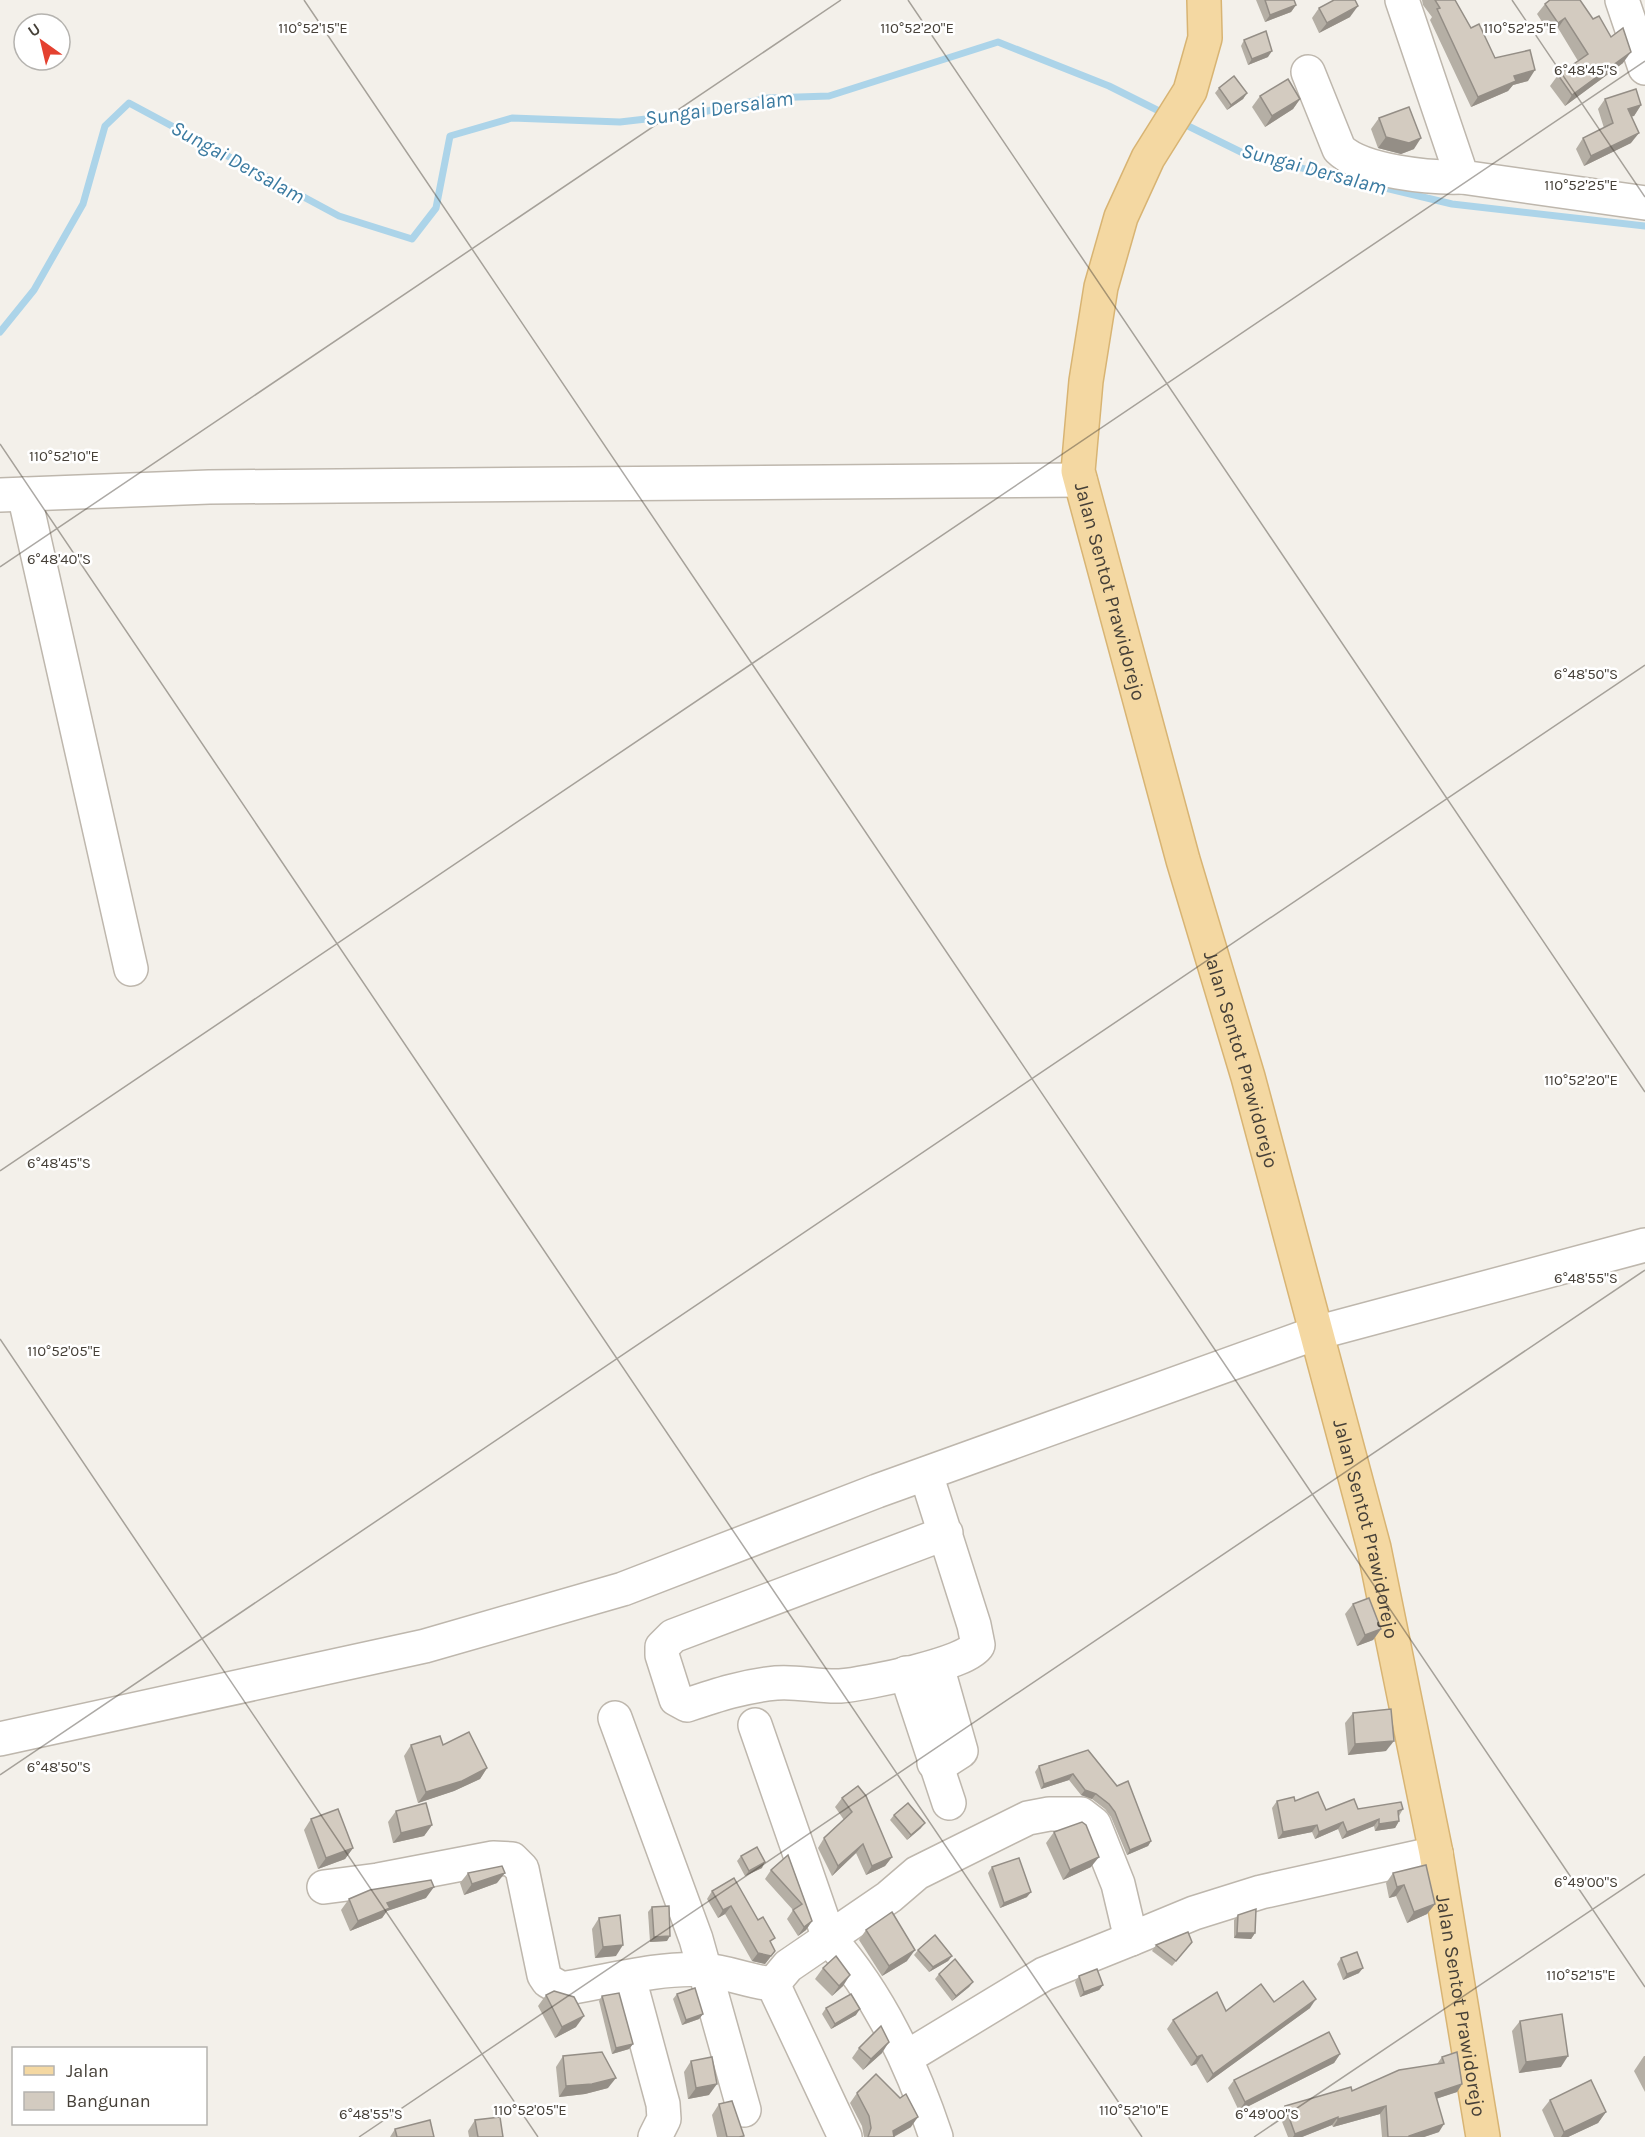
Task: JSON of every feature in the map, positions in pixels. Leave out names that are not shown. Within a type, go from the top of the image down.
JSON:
[{"type":"main road","name":"Jalan Sentot Prawidorejo","points":[[1204,0],[1205,38],[1190,91],[1148,158],[1120,217],[1101,287],[1079,434],[1078,471],[1183,860],[1248,1077],[1374,1548],[1436,1853],[1483,2137]]},
{"type":"street","points":[[1401,0],[1462,177]]},
{"type":"street","points":[[1622,0],[1645,68]]},
{"type":"street","points":[[1308,72],[1339,149],[1345,155],[1386,170],[1433,178],[1462,177],[1645,203]]},
{"type":"street","points":[[131,969],[12,495],[209,487],[1080,480]]},
{"type":"street","points":[[0,1739],[426,1646],[623,1589],[926,1474],[1316,1333],[1645,1245]]},
{"type":"street","points":[[926,1474],[946,1533],[978,1646],[967,1656],[921,1669],[839,1686],[778,1683],[732,1689],[687,1706],[676,1699],[662,1655],[662,1647],[673,1636],[946,1533]]},
{"type":"street","points":[[921,1669],[934,1763],[949,1803]]},
{"type":"street","points":[[615,1718],[673,1870],[696,1939],[744,2110]]},
{"type":"street","points":[[755,1725],[829,1938],[878,2006],[907,2057],[936,2137]]},
{"type":"street","points":[[773,1984],[788,1966],[889,1897],[917,1873],[1028,1818],[1081,1814],[1094,1824],[1118,1884],[1131,1939]]},
{"type":"street","points":[[907,2057],[1044,1974],[1194,1913],[1261,1892],[1436,1853]]},
{"type":"street","points":[[324,1887],[378,1880],[493,1858],[512,1859],[522,1869],[544,1976],[562,1989],[678,1971],[704,1970],[752,1982],[773,1984]]},
{"type":"street","points":[[629,1978],[663,2103],[664,2119],[655,2137]]},
{"type":"street","points":[[773,1984],[845,2137]]},
{"type":"building","points":[[1265,0],[1294,0],[1296,5],[1270,15]]},
{"type":"building","points":[[1334,0],[1355,0],[1358,6],[1327,23],[1319,8]]},
{"type":"building","points":[[1435,0],[1455,0],[1471,28],[1479,24],[1495,58],[1530,50],[1535,70],[1514,76],[1516,81],[1478,97],[1437,9],[1440,8]]},
{"type":"building","points":[[1550,0],[1580,0],[1593,19],[1599,16],[1611,37],[1623,28],[1631,52],[1572,95],[1558,75],[1588,54],[1565,18],[1558,23],[1545,4]]},
{"type":"building","points":[[1266,31],[1272,51],[1252,59],[1244,40]]},
{"type":"building","points":[[1234,76],[1247,93],[1231,105],[1219,88]]},
{"type":"building","points":[[1288,79],[1300,99],[1272,116],[1260,96]]},
{"type":"building","points":[[1636,89],[1641,105],[1628,109],[1639,133],[1591,156],[1583,138],[1613,123],[1605,99]]},
{"type":"building","points":[[1409,107],[1421,138],[1409,143],[1386,137],[1379,118]]},
{"type":"building","points":[[1369,1598],[1381,1629],[1365,1635],[1353,1604]]},
{"type":"building","points":[[1391,1709],[1394,1741],[1355,1744],[1353,1713]]},
{"type":"building","points":[[469,1732],[487,1768],[462,1781],[426,1792],[411,1745],[440,1736],[443,1745]]},
{"type":"building","points":[[1088,1750],[1117,1786],[1128,1781],[1151,1841],[1130,1850],[1115,1812],[1109,1804],[1096,1794],[1085,1790],[1073,1774],[1044,1784],[1039,1766]]},
{"type":"building","points":[[858,1786],[866,1796],[892,1857],[872,1866],[863,1844],[838,1866],[824,1838],[852,1812],[842,1798]]},
{"type":"building","points":[[1318,1792],[1326,1810],[1354,1799],[1358,1809],[1401,1802],[1403,1809],[1398,1811],[1399,1821],[1379,1824],[1379,1819],[1347,1832],[1343,1822],[1319,1832],[1317,1825],[1283,1832],[1277,1801],[1294,1797],[1295,1801]]},
{"type":"building","points":[[426,1803],[432,1825],[401,1833],[396,1811]]},
{"type":"building","points":[[908,1803],[925,1823],[911,1835],[894,1815]]},
{"type":"building","points":[[338,1809],[353,1848],[326,1858],[311,1819]]},
{"type":"building","points":[[1082,1822],[1086,1825],[1099,1857],[1070,1870],[1054,1832]]},
{"type":"building","points":[[757,1847],[765,1862],[749,1871],[741,1856]]},
{"type":"building","points":[[788,1855],[812,1921],[804,1927],[793,1910],[802,1904],[771,1870]]},
{"type":"building","points":[[1019,1858],[1031,1892],[1004,1903],[992,1867]]},
{"type":"building","points":[[1426,1865],[1435,1904],[1414,1912],[1404,1885],[1397,1887],[1393,1873]]},
{"type":"building","points":[[502,1866],[505,1873],[472,1884],[468,1873]]},
{"type":"building","points":[[734,1878],[758,1920],[763,1917],[775,1938],[770,1941],[775,1951],[771,1956],[758,1953],[731,1906],[723,1910],[712,1891]]},
{"type":"building","points":[[431,1880],[434,1887],[387,1903],[390,1908],[358,1921],[349,1899],[370,1890]]},
{"type":"building","points":[[669,1906],[670,1936],[654,1937],[652,1907]]},
{"type":"building","points":[[1256,1909],[1255,1933],[1237,1933],[1238,1915]]},
{"type":"building","points":[[892,1912],[915,1950],[889,1966],[866,1930]]},
{"type":"building","points":[[620,1915],[623,1945],[603,1947],[599,1918]]},
{"type":"building","points":[[1188,1932],[1192,1942],[1176,1961],[1156,1945]]},
{"type":"building","points":[[935,1935],[952,1956],[933,1967],[918,1950]]},
{"type":"building","points":[[1357,1952],[1363,1968],[1347,1974],[1341,1958]]},
{"type":"building","points":[[836,1956],[850,1975],[839,1986],[823,1968]]},
{"type":"building","points":[[955,1959],[973,1982],[956,1996],[939,1974]]},
{"type":"building","points":[[1097,1969],[1103,1985],[1084,1992],[1079,1976]]},
{"type":"building","points":[[1303,1981],[1316,1999],[1213,2074],[1202,2055],[1197,2057],[1173,2020],[1217,1992],[1226,2011],[1261,1984],[1274,2002]]},
{"type":"building","points":[[695,1988],[703,2014],[686,2020],[677,1994]]},
{"type":"building","points":[[554,1991],[574,1997],[584,2016],[562,2027],[546,1995]]},
{"type":"building","points":[[619,1993],[633,2044],[616,2048],[602,1996]]},
{"type":"building","points":[[851,1994],[860,2009],[835,2024],[826,2008]]},
{"type":"building","points":[[1562,2014],[1568,2056],[1526,2062],[1520,2021]]},
{"type":"building","points":[[881,2026],[889,2042],[871,2059],[859,2048]]},
{"type":"building","points":[[1329,2032],[1340,2054],[1245,2102],[1234,2080]]},
{"type":"building","points":[[602,2052],[616,2078],[592,2084],[566,2086],[563,2056]]},
{"type":"building","points":[[1457,2052],[1462,2084],[1435,2093],[1444,2124],[1409,2137],[1388,2137],[1386,2106],[1338,2119],[1338,2117],[1295,2134],[1285,2106],[1351,2087],[1352,2091],[1399,2070],[1444,2063],[1442,2057]]},
{"type":"building","points":[[712,2057],[717,2084],[696,2088],[691,2061]]},
{"type":"building","points":[[876,2074],[900,2098],[906,2094],[918,2117],[893,2131],[894,2137],[868,2137],[871,2128],[869,2116],[857,2093]]},
{"type":"building","points":[[1591,2080],[1606,2112],[1564,2132],[1550,2100]]},
{"type":"building","points":[[732,2101],[744,2136],[727,2137],[719,2104]]},
{"type":"building","points":[[500,2117],[503,2137],[478,2137],[475,2120]]},
{"type":"building","points":[[430,2120],[434,2137],[397,2137],[395,2129]]},
{"type":"waterway","name":"Sungai Dersalam","points":[[0,332],[34,290],[83,204],[105,126],[129,103],[339,216],[412,239],[436,208],[450,136],[512,118],[620,122],[698,113],[768,98],[829,96],[998,42],[1109,86],[1165,114]]},
{"type":"waterway","name":"Sungai Dersalam","points":[[1180,122],[1247,155],[1452,204],[1645,226]]}]
